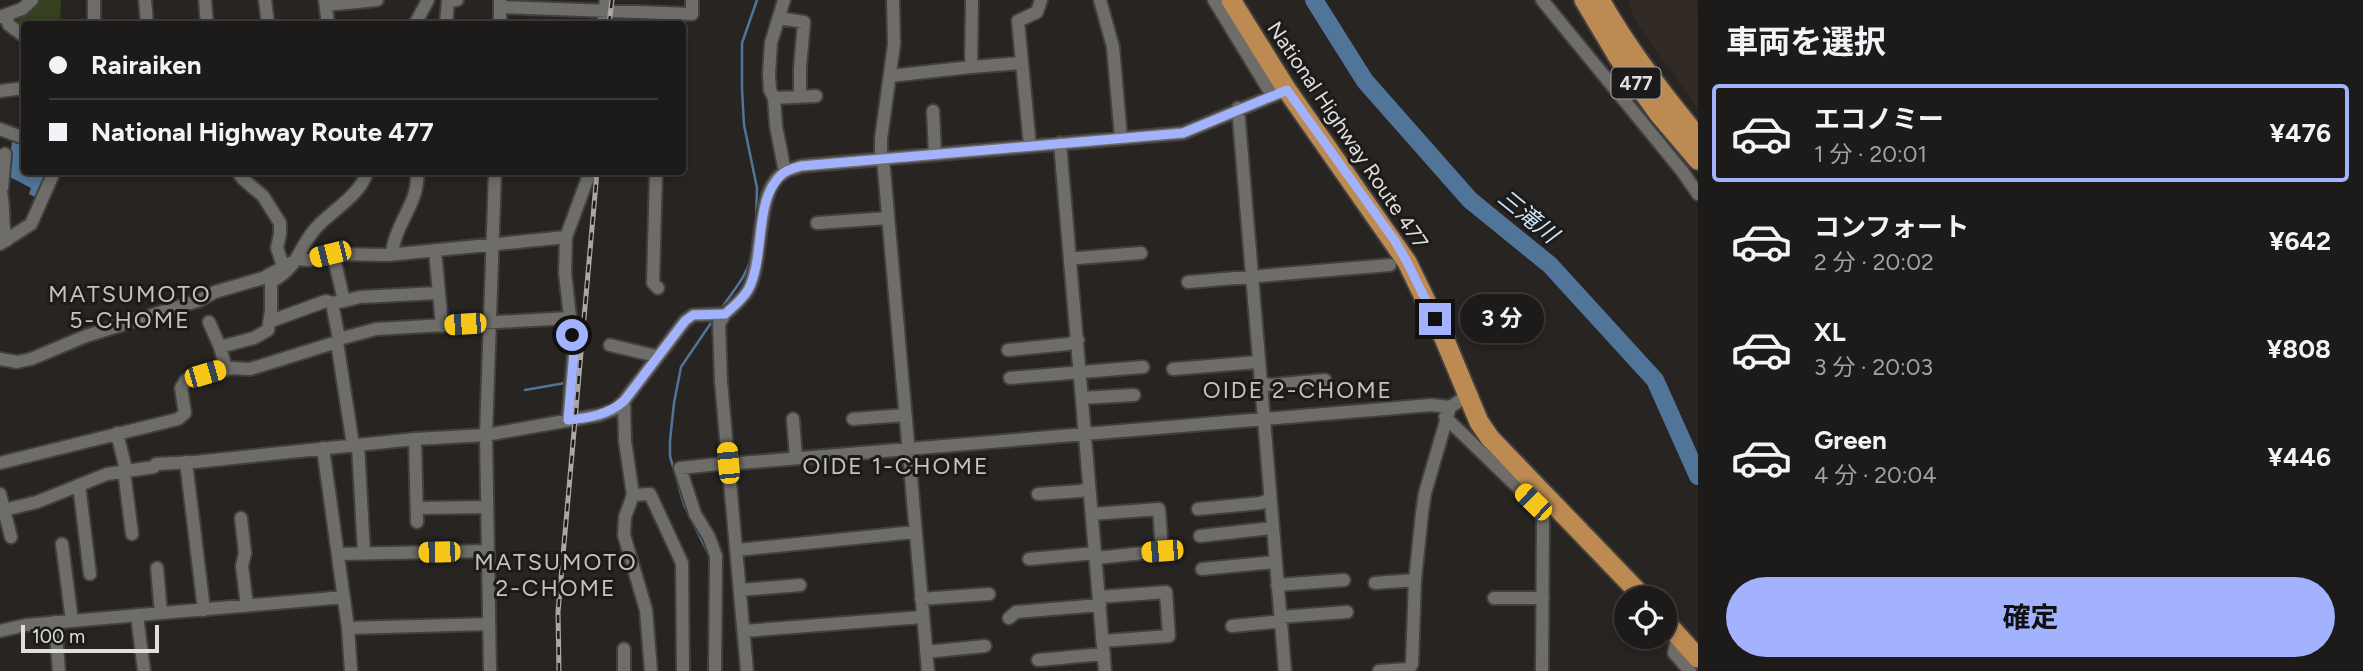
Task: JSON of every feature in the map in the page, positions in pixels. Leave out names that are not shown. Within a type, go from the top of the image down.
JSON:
[{"type":"highway","name":"National Highway Route 477","points":[[1231,0],[1279,92],[1407,262],[1444,338],[1479,422],[1490,438],[1632,586]]},
{"type":"highway","name":"477","points":[[1584,0],[1618,57],[1658,113],[1698,160]]},
{"type":"highway","name":"477","points":[[1600,0],[1626,43],[1668,102],[1698,137]]},
{"type":"highway","points":[[1677,634],[1698,658]]},
{"type":"street","points":[[21,34],[9,25],[3,16],[22,9],[31,0]]},
{"type":"street","points":[[94,0],[94,21]]},
{"type":"street","points":[[145,0],[147,21]]},
{"type":"street","points":[[205,0],[207,21]]},
{"type":"street","points":[[265,0],[268,21]]},
{"type":"street","points":[[328,21],[326,3],[377,0]]},
{"type":"street","points":[[500,4],[665,19],[692,13],[692,0]]},
{"type":"street","points":[[784,0],[770,53],[771,90],[785,172]]},
{"type":"street","points":[[893,0],[894,44],[881,139],[928,671]]},
{"type":"street","points":[[971,67],[972,0]]},
{"type":"street","points":[[1030,146],[1018,21],[1037,12],[1041,0]]},
{"type":"street","points":[[1100,0],[1113,47],[1121,138]]},
{"type":"street","points":[[2,510],[37,502],[107,474],[125,470],[186,461],[415,439],[486,435],[599,415],[615,409],[685,321],[693,315],[719,314],[747,291],[758,257],[766,199],[772,186],[785,172],[801,166],[882,158],[1183,133],[1279,92],[1214,0]]},
{"type":"street","points":[[1542,0],[1698,194]]},
{"type":"street","points":[[417,21],[425,5],[453,3],[447,21]]},
{"type":"street","points":[[779,18],[804,22],[800,96]]},
{"type":"street","points":[[890,76],[1022,63]]},
{"type":"street","points":[[0,91],[21,88]]},
{"type":"street","points":[[774,98],[816,96]]},
{"type":"street","points":[[1238,108],[1285,671]]},
{"type":"street","points":[[933,111],[936,154]]},
{"type":"street","points":[[0,129],[21,137]]},
{"type":"street","points":[[1060,143],[1105,671]]},
{"type":"street","points":[[3,242],[3,197],[0,189],[5,154]]},
{"type":"street","points":[[3,242],[31,224],[53,175]]},
{"type":"street","points":[[240,175],[263,196],[280,222],[277,248],[283,266]]},
{"type":"street","points":[[220,347],[254,338],[268,330],[271,321],[271,282],[298,259],[313,231],[361,184],[366,175]]},
{"type":"street","points":[[391,254],[399,226],[413,201],[416,175]]},
{"type":"street","points":[[490,671],[486,435],[495,175]]},
{"type":"street","points":[[568,420],[574,352],[565,273],[566,237],[589,175]]},
{"type":"street","points":[[656,175],[653,283],[658,288]]},
{"type":"street","points":[[817,223],[888,218]]},
{"type":"street","points":[[0,359],[31,359],[86,336],[263,278],[298,259],[309,260],[333,254],[391,254],[566,237]]},
{"type":"street","points":[[435,250],[442,326]]},
{"type":"street","points":[[1070,257],[1141,253]]},
{"type":"street","points":[[333,254],[338,302],[338,340],[356,445],[364,553]]},
{"type":"street","points":[[1188,282],[1390,265]]},
{"type":"street","points":[[271,321],[326,301],[438,293]]},
{"type":"street","points":[[719,314],[721,382],[747,671]]},
{"type":"street","points":[[0,463],[178,419],[185,413],[181,388],[186,380],[226,369],[250,369],[376,329],[569,318]]},
{"type":"street","points":[[209,322],[226,369]]},
{"type":"street","points":[[1008,350],[1068,344],[1077,340]]},
{"type":"street","points":[[610,345],[656,356]]},
{"type":"street","points":[[1173,369],[1258,362]]},
{"type":"street","points":[[1010,378],[1143,367]]},
{"type":"street","points":[[1259,382],[1270,385],[1325,380]]},
{"type":"street","points":[[1082,398],[1134,395]]},
{"type":"street","points":[[1379,671],[1408,670],[1412,664],[1415,580],[1425,493],[1448,412],[1467,396]]},
{"type":"street","points":[[624,401],[625,441],[633,495],[625,517],[624,535],[646,610],[651,671]]},
{"type":"street","points":[[715,671],[716,556],[709,537],[695,514],[680,468],[1431,405],[1448,412],[1544,515],[1542,671]]},
{"type":"street","points":[[853,419],[905,415]]},
{"type":"street","points":[[793,419],[796,458]]},
{"type":"street","points":[[117,433],[125,470],[132,534]]},
{"type":"street","points":[[415,439],[417,522]]},
{"type":"street","points":[[323,448],[348,628],[351,671]]},
{"type":"street","points":[[186,461],[204,610]]},
{"type":"street","points":[[79,485],[90,574]]},
{"type":"street","points":[[1038,494],[1089,488]]},
{"type":"street","points":[[0,494],[11,537]]},
{"type":"street","points":[[633,495],[650,494],[682,563],[683,671]]},
{"type":"street","points":[[1198,509],[1261,503],[1270,499]]},
{"type":"street","points":[[417,508],[487,507]]},
{"type":"street","points":[[1029,559],[1162,551],[1159,509],[1092,514]]},
{"type":"street","points":[[241,518],[245,553],[242,566],[247,606]]},
{"type":"street","points":[[1200,536],[1272,528]]},
{"type":"street","points":[[737,550],[915,532]]},
{"type":"street","points":[[62,544],[72,621]]},
{"type":"street","points":[[338,554],[488,551]]},
{"type":"street","points":[[1202,569],[1275,562]]},
{"type":"street","points":[[157,568],[161,613]]},
{"type":"street","points":[[1277,585],[1344,580]]},
{"type":"street","points":[[1375,583],[1415,580]]},
{"type":"street","points":[[740,590],[800,585]]},
{"type":"street","points":[[1009,618],[1016,612],[1166,592],[1169,636],[1038,660]]},
{"type":"street","points":[[921,599],[989,594]]},
{"type":"street","points":[[0,630],[55,622],[344,597]]},
{"type":"street","points":[[1494,598],[1543,598]]},
{"type":"street","points":[[1232,626],[1347,612]]},
{"type":"street","points":[[137,615],[145,671]]},
{"type":"street","points":[[744,631],[922,617]]},
{"type":"street","points":[[55,622],[60,671]]},
{"type":"street","points":[[348,628],[489,625]]},
{"type":"street","points":[[926,652],[985,646]]},
{"type":"street","points":[[624,649],[624,671]]},
{"type":"street","points":[[1674,649],[1689,671]]},
{"type":"shaded area","points":[[1627,0],[1698,0],[1698,109],[1635,20]]},
{"type":"green space","points":[[37,0],[61,0],[60,21],[21,21],[21,30],[15,25],[23,12]]},
{"type":"water","points":[[12,141],[21,145],[21,175],[46,175],[35,197],[29,194],[31,188],[8,176]]},
{"type":"waterway","points":[[756,220],[757,188],[744,125],[742,43],[757,0]]},
{"type":"waterway","name":"三滝川","points":[[1314,0],[1365,81],[1470,200],[1550,265],[1655,380],[1698,476]]},
{"type":"waterway","points":[[721,309],[742,278],[751,258]]},
{"type":"waterway","points":[[710,557],[684,505],[670,456],[670,441],[681,367],[713,320]]},
{"type":"waterway","points":[[525,390],[565,383]]},
{"type":"waterway","points":[[709,627],[710,581]]},
{"type":"waterway","points":[[708,671],[709,658]]},
{"type":"railway","points":[[609,21],[612,0]]},
{"type":"railway","points":[[559,671],[558,612],[597,175]]},
{"type":"district","name":"MATSUMOTO 5-CHOME","points":[[130,307]]},
{"type":"district","name":"OIDE 2-CHOME","points":[[1298,390]]},
{"type":"district","name":"OIDE 1-CHOME","points":[[896,466]]},
{"type":"district","name":"MATSUMOTO 2-CHOME","points":[[556,575]]},
{"type":"route","points":[[572,335],[574,352],[568,420],[599,415],[615,409],[685,321],[693,315],[725,314],[747,291],[758,257],[766,199],[783,173],[801,166],[1183,133],[1287,90],[1395,241],[1435,319]]}]
